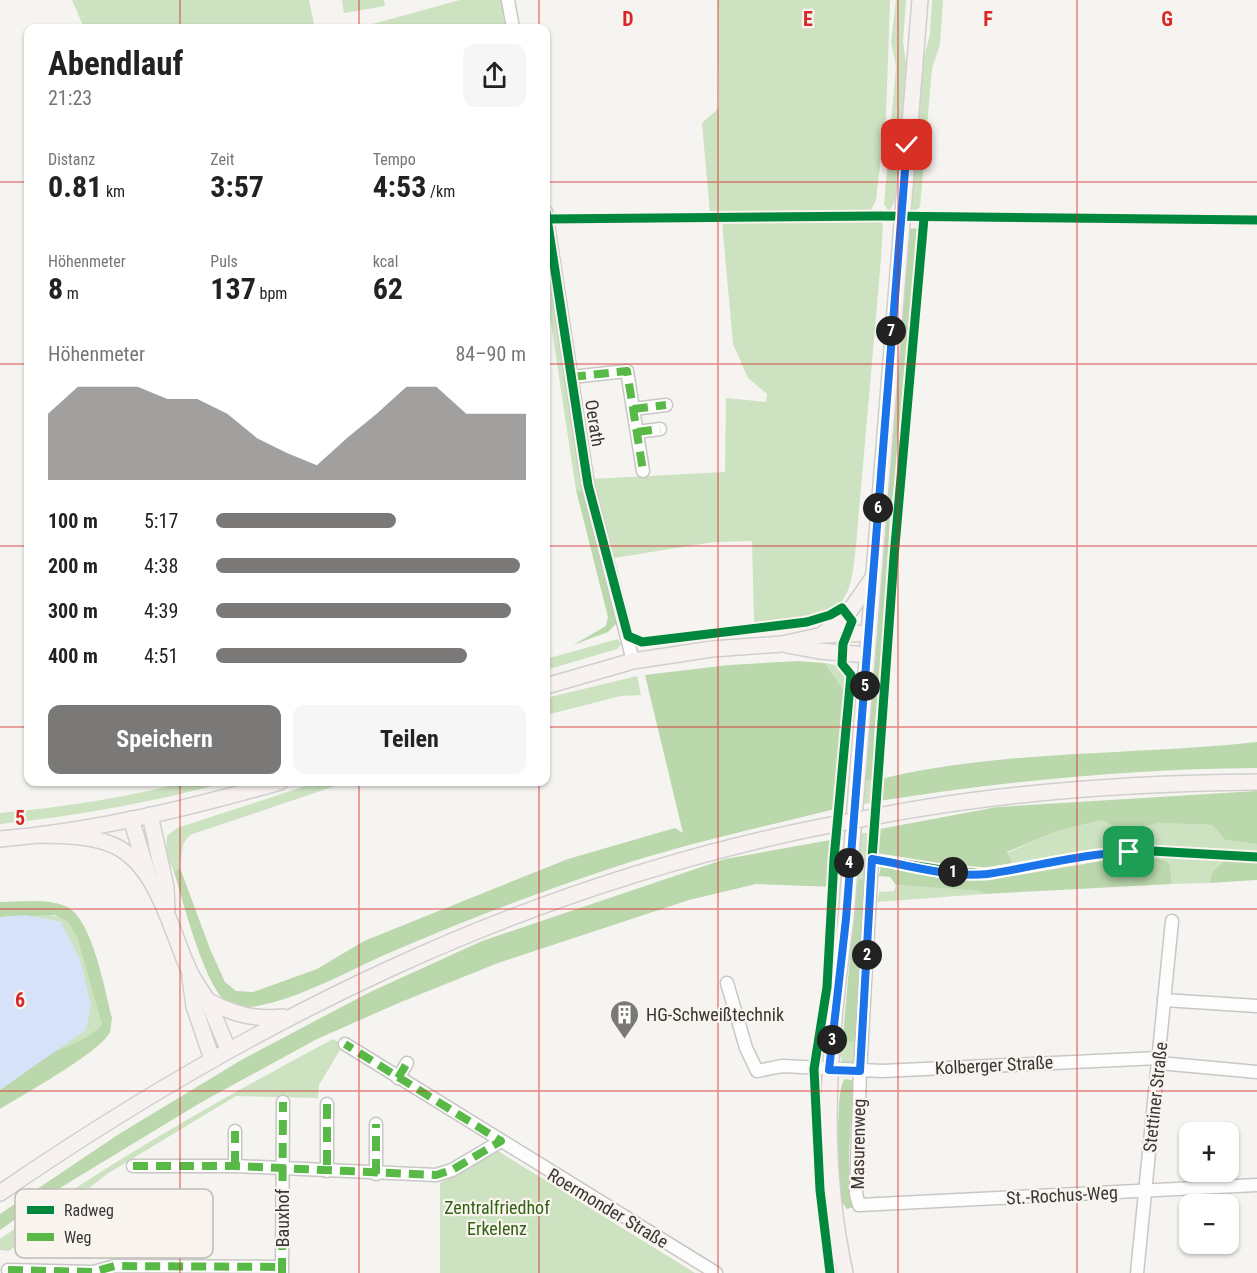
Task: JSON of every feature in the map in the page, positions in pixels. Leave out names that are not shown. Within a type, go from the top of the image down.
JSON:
[{"type":"main road","points":[[845,1273],[831,1198],[829,1070],[846,919],[893,312],[920,0]]},
{"type":"main road","points":[[823,635],[847,615],[874,576]]},
{"type":"main road","points":[[550,685],[633,661],[711,649],[782,644],[823,635],[869,633]]},
{"type":"main road","points":[[782,644],[819,651],[867,655]]},
{"type":"main road","points":[[0,1193],[228,1049],[357,982],[467,933],[581,892],[695,857],[820,827],[899,812],[1038,792],[1192,783],[1257,782]]},
{"type":"main road","points":[[38,836],[150,815],[264,786]]},
{"type":"main road","points":[[150,815],[166,887],[167,912]]},
{"type":"main road","points":[[130,819],[151,883]]},
{"type":"main road","points":[[0,839],[38,836],[83,837],[116,847],[137,864],[151,883],[167,912],[189,970],[207,1001],[228,1049]]},
{"type":"main road","points":[[189,970],[194,1006],[212,1059]]},
{"type":"main road","points":[[207,1001],[229,1013],[245,1017],[292,1016]]},
{"type":"street","points":[[508,0],[512,24]]},
{"type":"street","name":"Oerath","points":[[550,238],[588,485],[633,661]]},
{"type":"street","name":"Oerath","points":[[571,377],[627,371],[643,471]]},
{"type":"street","points":[[633,409],[666,405]]},
{"type":"street","points":[[637,432],[660,429]]},
{"type":"street","name":"Masurenweg","points":[[866,1204],[859,1205],[856,1194],[860,1071],[872,859]]},
{"type":"street","name":"Stettiner Straße","points":[[1137,1273],[1147,1191],[1172,921]]},
{"type":"street","name":"Kolberger Straße","points":[[728,983],[746,1048],[757,1071],[782,1066],[860,1071],[1159,1060],[1257,1071]]},
{"type":"street","points":[[1164,1000],[1257,1005]]},
{"type":"street","name":"Roermonder Straße","points":[[345,1044],[716,1273]]},
{"type":"street","points":[[398,1078],[406,1063]]},
{"type":"street","points":[[281,1170],[283,1102]]},
{"type":"street","points":[[327,1104],[327,1171]]},
{"type":"street","points":[[376,1124],[376,1174]]},
{"type":"street","points":[[235,1166],[236,1131]]},
{"type":"street","points":[[133,1166],[235,1166],[281,1170],[436,1175],[452,1170],[501,1142]]},
{"type":"street","name":"Bauxhof","points":[[8,1270],[93,1272],[115,1266],[282,1270],[281,1170]]},
{"type":"street","name":"St.-Rochus-Weg","points":[[866,1204],[1257,1185]]},
{"type":"green space","points":[[72,0],[309,0],[314,24],[82,24]]},
{"type":"green space","points":[[342,0],[384,0],[385,6],[344,13]]},
{"type":"green space","points":[[460,0],[502,0],[507,24],[373,24]]},
{"type":"green space","points":[[718,0],[890,0],[886,117],[876,200],[870,212],[710,214],[702,123],[719,108]]},
{"type":"green space","points":[[896,0],[906,0],[903,41],[906,64],[895,200],[889,212],[884,204],[896,66],[891,42]]},
{"type":"green space","points":[[932,0],[943,0],[940,44],[932,69],[920,207],[914,211],[908,206],[923,60],[930,34]]},
{"type":"green space","points":[[881,220],[883,226],[880,271],[854,566],[843,600],[837,606],[815,615],[754,622],[752,541],[714,542],[614,558],[590,479],[725,472],[726,398],[766,402],[767,394],[748,378],[733,344],[722,222]]},
{"type":"green space","points":[[918,228],[901,431],[890,516],[874,736],[874,779],[866,781],[867,734],[908,229]]},
{"type":"green space","points":[[550,275],[584,492],[576,490],[550,317]]},
{"type":"green space","points":[[576,490],[584,492],[617,623],[608,632],[573,645],[606,626],[608,617]]},
{"type":"green space","points":[[618,639],[621,644],[617,649],[550,669],[550,658]]},
{"type":"green space","points":[[797,661],[825,663],[847,695],[839,808],[670,850],[585,877],[439,932],[282,1000],[243,1007],[229,1004],[220,995],[212,981],[196,943],[174,872],[180,868],[210,949],[225,982],[236,991],[253,992],[317,969],[364,941],[568,859],[675,828],[683,833],[645,675],[729,665]]},
{"type":"green space","points":[[825,663],[839,666],[847,673],[847,695]]},
{"type":"green space","points":[[637,676],[641,695],[621,696],[550,714],[550,697]]},
{"type":"green space","points":[[1257,742],[1257,768],[1068,777],[879,801],[880,779],[927,769],[1068,754]]},
{"type":"green space","points":[[874,779],[871,803],[864,804],[866,781]]},
{"type":"green space","points":[[169,786],[212,786],[115,808],[0,824],[0,813],[140,793]]},
{"type":"green space","points":[[306,786],[335,786],[190,835],[183,844],[180,868],[174,872],[166,854],[167,836],[177,828]]},
{"type":"green space","points":[[1257,791],[1257,844],[1225,840],[1212,825],[1160,823],[1122,831],[1102,820],[1057,831],[1007,852],[1013,865],[996,868],[945,869],[877,858],[880,829],[997,807]]},
{"type":"green space","points":[[1102,820],[1122,831],[1160,823],[1212,825],[1225,840],[1257,844],[1257,855],[1129,849],[1079,854],[1013,865],[1007,853],[1057,831]]},
{"type":"green space","points":[[861,833],[870,833],[866,880],[857,879]]},
{"type":"green space","points":[[836,839],[835,887],[756,884],[689,900],[498,963],[317,1039],[200,1103],[58,1189],[37,1189],[119,1134],[243,1059],[370,992],[482,941],[725,859]]},
{"type":"green space","points":[[1130,854],[1225,860],[1213,871],[1209,883],[1172,884],[1170,865],[1165,860]]},
{"type":"green space","points":[[1130,854],[1165,860],[1170,865],[1172,884],[984,894],[981,891],[896,885],[890,877],[879,876],[881,864],[973,876],[1065,860]]},
{"type":"green space","points":[[1225,860],[1257,860],[1257,880],[1209,883],[1213,871]]},
{"type":"green space","points":[[857,879],[866,880],[856,1039],[853,1042],[844,1041],[843,1035]]},
{"type":"green space","points":[[896,885],[981,891],[984,894],[877,902],[879,892],[894,891]]},
{"type":"green space","points":[[0,902],[50,902],[65,906],[74,913],[83,924],[90,939],[112,1018],[110,1032],[92,1050],[60,1073],[0,1109],[0,1090],[24,1070],[43,1057],[84,1039],[102,1024],[77,937],[68,922],[55,915],[0,917]]},
{"type":"green space","points":[[25,915],[54,916],[69,923],[83,955],[102,1024],[78,1043],[49,1054],[86,1030],[61,922]]},
{"type":"green space","points":[[333,1039],[343,1045],[319,1085],[318,1098],[236,1096],[107,1174],[88,1189],[75,1189],[205,1109]]},
{"type":"green space","points":[[856,1039],[854,1062],[850,1067],[843,1066],[840,1055],[844,1041],[849,1042]]},
{"type":"green space","points":[[845,1079],[852,1080],[853,1087],[849,1180],[854,1207],[847,1209],[839,1198],[839,1116],[842,1086]]},
{"type":"green space","name":"Zentralfriedhof Erkelenz","points":[[498,1151],[695,1273],[440,1273],[440,1183]]},
{"type":"green space","points":[[15,1204],[15,1219],[0,1230],[0,1214]]},
{"type":"green space","points":[[15,1228],[15,1246],[9,1251],[0,1250],[0,1239]]},
{"type":"water","points":[[25,915],[61,922],[80,959],[91,1005],[86,1030],[0,1090],[0,917]]},
{"type":"marked path","points":[[571,377],[627,371],[643,471]]},
{"type":"marked path","points":[[633,409],[666,405]]},
{"type":"marked path","points":[[637,432],[660,429]]},
{"type":"marked path","points":[[133,1166],[235,1166],[436,1175],[452,1170],[501,1141],[345,1044]]},
{"type":"marked path","points":[[398,1078],[407,1063]]},
{"type":"marked path","points":[[282,1273],[283,1102]]},
{"type":"marked path","points":[[327,1104],[327,1171]]},
{"type":"marked path","points":[[376,1124],[376,1174]]},
{"type":"marked path","points":[[235,1131],[235,1166]]},
{"type":"marked path","points":[[8,1270],[93,1272],[115,1266],[282,1267]]},
{"type":"cycle path","points":[[550,219],[880,216],[1257,220]]},
{"type":"cycle path","points":[[924,218],[894,557],[872,859],[948,871],[986,874],[1109,853],[1152,851],[1257,857]]},
{"type":"cycle path","points":[[550,238],[588,485],[628,636],[642,642],[807,622],[830,615],[842,608],[852,621],[843,644],[842,664],[851,675],[834,859],[827,987],[814,1069],[820,1190],[830,1273]]},
{"type":"place","name":"HG-Schweißtechnik","points":[[625,1040]]},
{"type":"route","points":[[907,145],[846,919],[829,1070],[860,1071],[872,859],[948,871],[986,874],[1042,862],[1129,852]]}]
